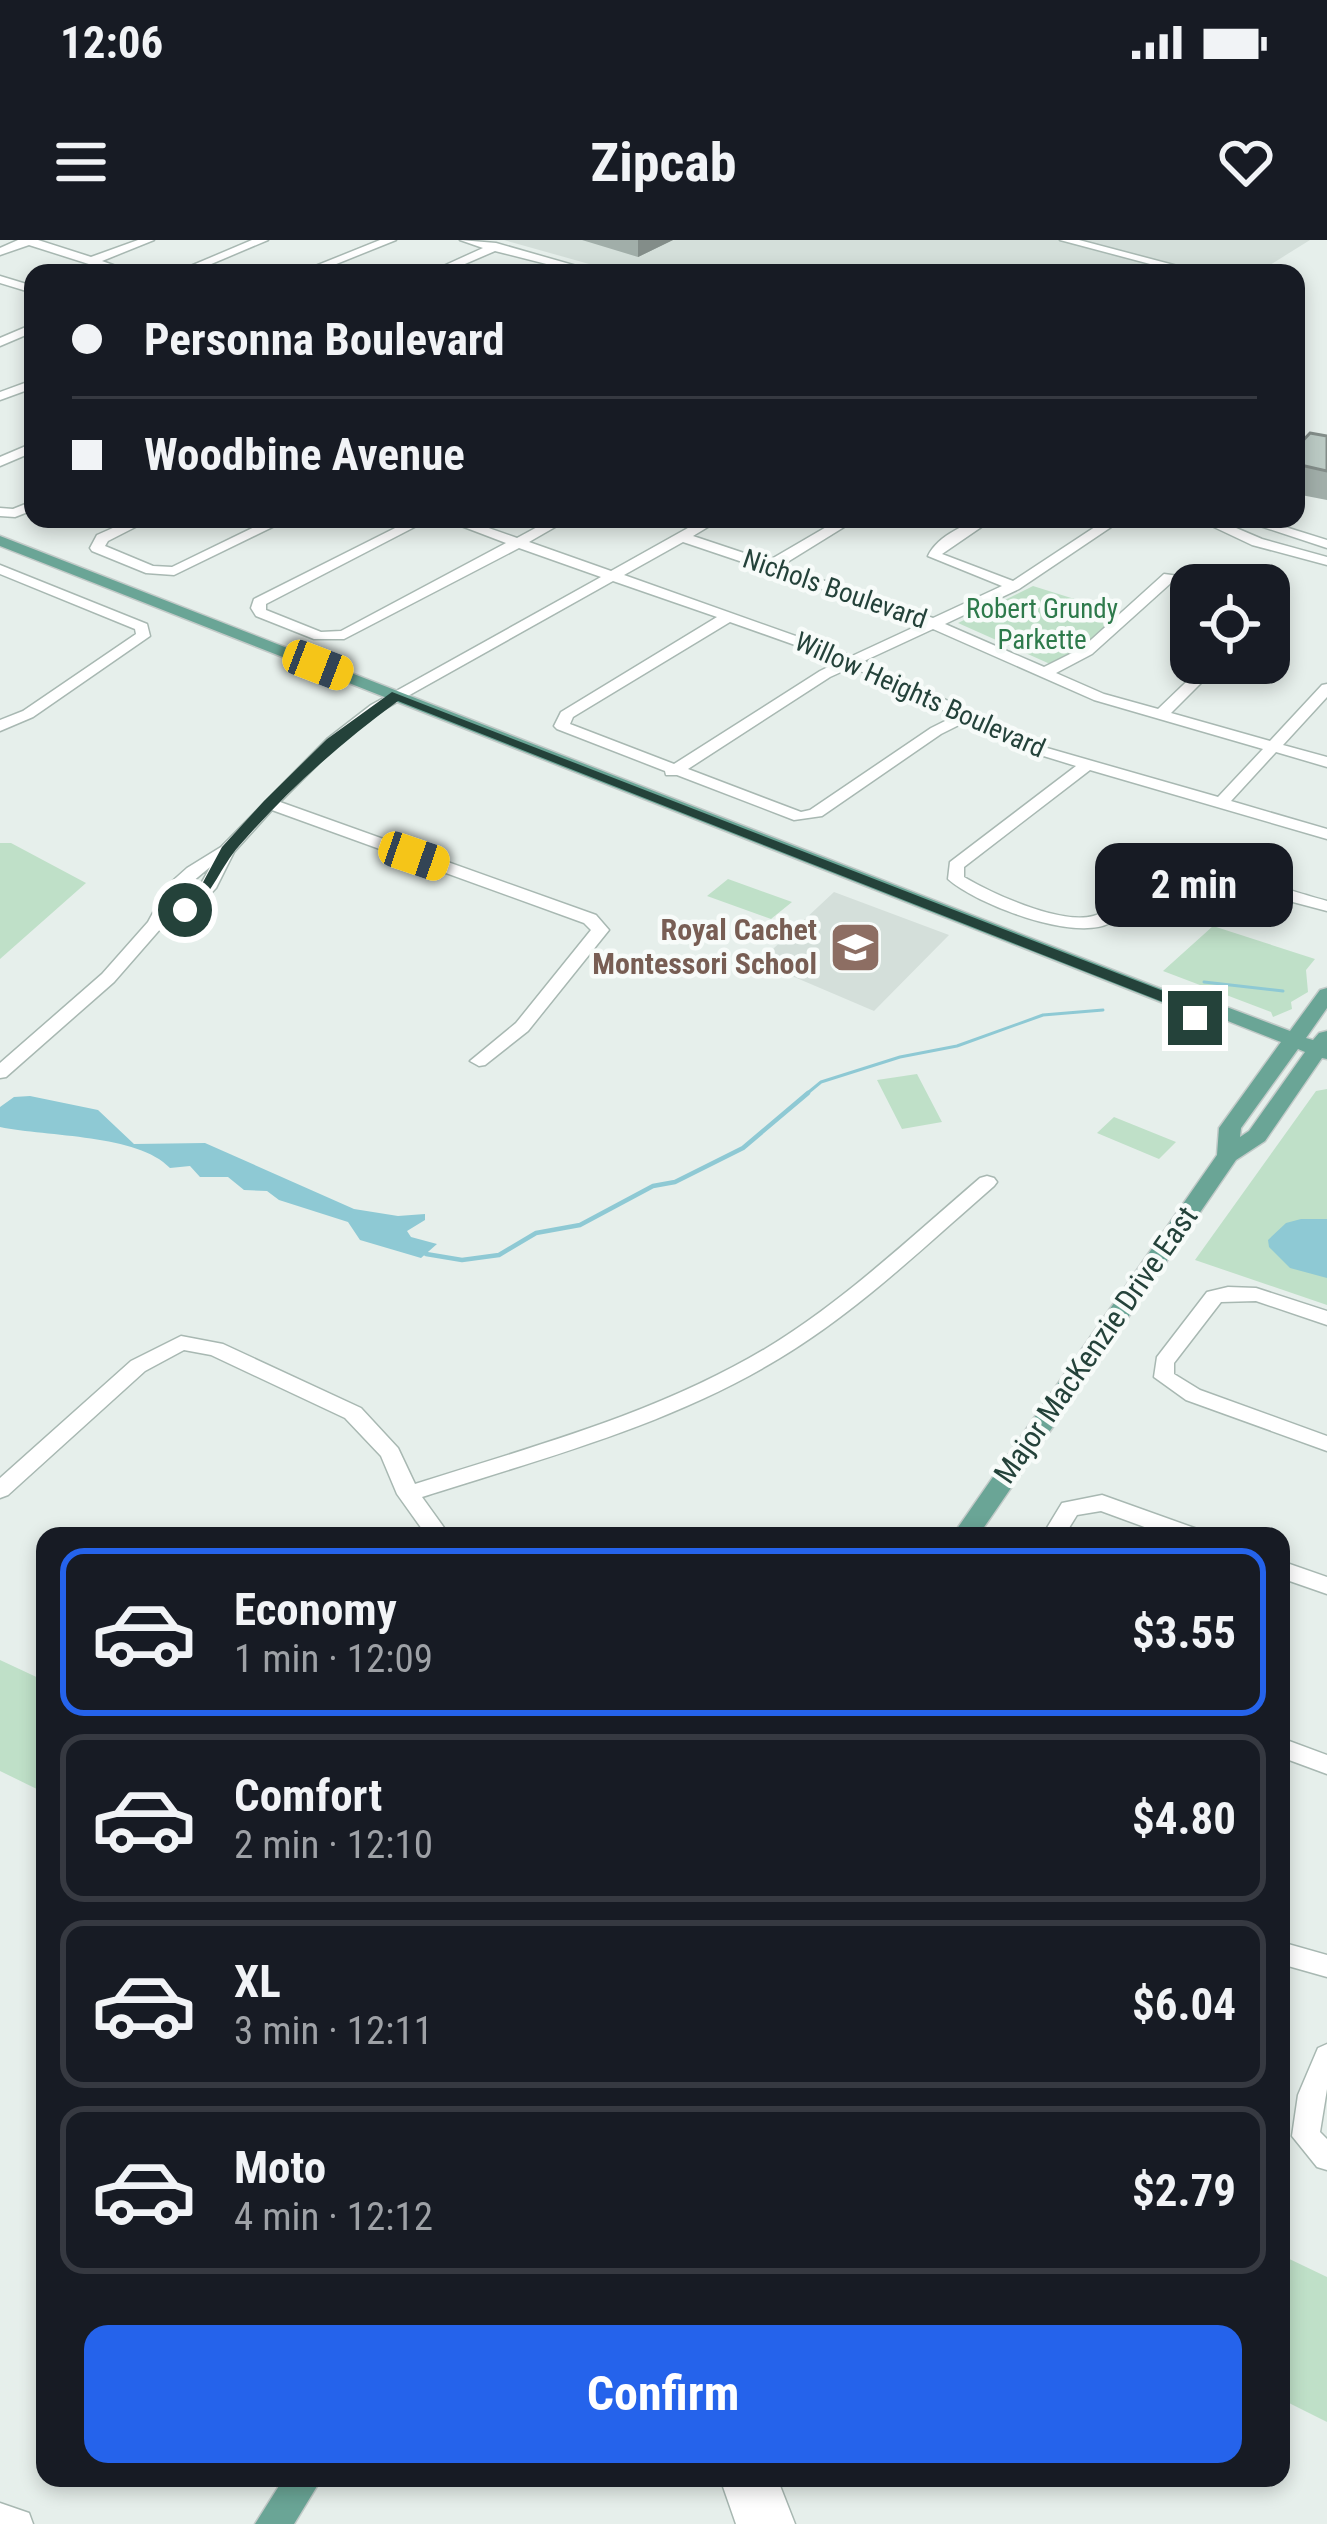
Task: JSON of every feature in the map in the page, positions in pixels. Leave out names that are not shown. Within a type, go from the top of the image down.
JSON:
[{"type":"main road","points":[[0,541],[1178,1002],[1195,1018],[1322,1054]]},
{"type":"main road","name":"Major MacKenzie Drive East","points":[[1228,1155],[1230,1128],[1327,994]]},
{"type":"main road","name":"Major MacKenzie Drive East","points":[[971,1527],[1228,1155],[1257,1136],[1322,1054]]},
{"type":"main road","points":[[273,2524],[299,2487]]},
{"type":"street","points":[[0,252],[28,240],[99,264]]},
{"type":"street","points":[[92,262],[148,240]]},
{"type":"street","points":[[202,264],[262,240]]},
{"type":"street","points":[[324,264],[376,240]]},
{"type":"street","points":[[325,264],[390,240]]},
{"type":"street","points":[[466,240],[564,264]]},
{"type":"street","points":[[1066,240],[1162,264]]},
{"type":"street","points":[[450,264],[488,243]]},
{"type":"street","points":[[124,528],[102,538],[97,548],[151,570],[174,571],[263,528]]},
{"type":"street","points":[[405,528],[259,602],[261,614],[319,636],[344,635],[545,528]]},
{"type":"street","name":"Willow Heights Boulevard","points":[[477,528],[851,661],[1031,746],[1327,834]]},
{"type":"street","points":[[0,1073],[109,978],[156,923],[185,910],[208,888],[227,850],[332,742],[397,695],[698,528]]},
{"type":"street","points":[[770,566],[835,528]]},
{"type":"street","points":[[971,528],[936,550],[935,556],[1014,586]]},
{"type":"street","points":[[672,772],[851,661],[1014,586],[1102,528]]},
{"type":"street","points":[[1225,528],[1327,561]]},
{"type":"street","points":[[1275,528],[1327,544]]},
{"type":"street","name":"Nichols Boulevard","points":[[682,537],[934,623],[1099,697],[1327,762]]},
{"type":"street","points":[[0,569],[142,627],[143,636],[28,714],[0,726]]},
{"type":"street","points":[[1044,673],[1088,651],[1170,577]]},
{"type":"street","points":[[729,616],[562,721],[562,726],[800,818],[817,813],[936,730],[966,716]]},
{"type":"street","points":[[1160,715],[1192,684]]},
{"type":"street","points":[[1221,803],[1326,690]]},
{"type":"street","points":[[1087,765],[956,865],[956,879],[1078,926],[1101,922],[1159,871],[1179,867],[1327,906]]},
{"type":"street","points":[[269,804],[590,919],[600,930],[522,1027],[479,1061]]},
{"type":"street","points":[[408,1494],[666,1409],[743,1371],[808,1330],[987,1182]]},
{"type":"street","points":[[1327,1318],[1241,1290],[1226,1292],[1214,1297],[1164,1362],[1164,1377],[1193,1395],[1327,1444]]},
{"type":"street","points":[[0,1490],[138,1366],[181,1343],[217,1349],[352,1413],[390,1453],[408,1494],[432,1527]]},
{"type":"street","points":[[1059,1527],[1070,1509],[1102,1503],[1167,1527]]},
{"type":"street","points":[[1290,1572],[1327,1586]]},
{"type":"street","points":[[1290,1751],[1327,1765]]},
{"type":"street","points":[[1290,1956],[1327,1966]]},
{"type":"street","points":[[1327,2056],[1307,2099],[1306,2121],[1306,2136],[1327,2158]]},
{"type":"street","points":[[738,2487],[751,2524]]},
{"type":"street","points":[[766,2487],[780,2524]]},
{"type":"street","points":[[0,2518],[18,2524]]},
{"type":"shaded area","points":[[504,240],[1310,240],[1271,264],[589,264]]},
{"type":"shaded area","name":"Royal Cachet Montessori School","points":[[834,892],[949,935],[874,1011],[759,962]]},
{"type":"green space","name":"Robert Grundy Parkette","points":[[1033,586],[1119,613],[1083,647],[1050,664],[958,623]]},
{"type":"green space","points":[[0,843],[11,843],[86,883],[0,959]]},
{"type":"green space","points":[[728,879],[792,902],[771,919],[707,896]]},
{"type":"green space","points":[[1213,926],[1315,959],[1306,970],[1308,992],[1291,1002],[1292,1009],[1273,1017],[1271,1012],[1163,971]]},
{"type":"green space","points":[[917,1074],[942,1122],[902,1129],[877,1080]]},
{"type":"green space","points":[[1327,1089],[1327,1305],[1195,1260],[1316,1091]]},
{"type":"green space","points":[[1114,1117],[1176,1142],[1159,1159],[1097,1133]]},
{"type":"green space","points":[[0,1660],[36,1677],[36,1789],[0,1771]]},
{"type":"green space","points":[[1290,2259],[1327,2277],[1327,2422],[1290,2404]]},
{"type":"water","points":[[14,1097],[98,1110],[134,1144],[205,1143],[354,1209],[398,1216],[425,1214],[425,1220],[407,1231],[411,1237],[437,1244],[421,1258],[360,1240],[348,1222],[279,1200],[267,1191],[244,1190],[228,1177],[200,1177],[190,1166],[170,1168],[155,1157],[115,1143],[0,1127],[0,1107]]},
{"type":"water","points":[[1327,1219],[1327,1278],[1290,1268],[1269,1247],[1268,1240],[1286,1223]]},
{"type":"building","points":[[1310,433],[1327,436],[1327,471],[1305,466],[1305,438]]},
{"type":"waterway","points":[[1204,982],[1283,991]]},
{"type":"waterway","points":[[804,1096],[821,1082],[900,1057],[957,1046],[1043,1015],[1103,1010]]},
{"type":"waterway","points":[[426,1254],[462,1260],[499,1255],[536,1233],[580,1225],[653,1186],[675,1182],[743,1148],[808,1093]]},
{"type":"place","name":"Royal Cachet Montessori School","points":[[856,947]]},
{"type":"route","points":[[185,910],[208,888],[227,850],[269,804],[332,742],[397,695],[1178,1002],[1195,1018]]}]
